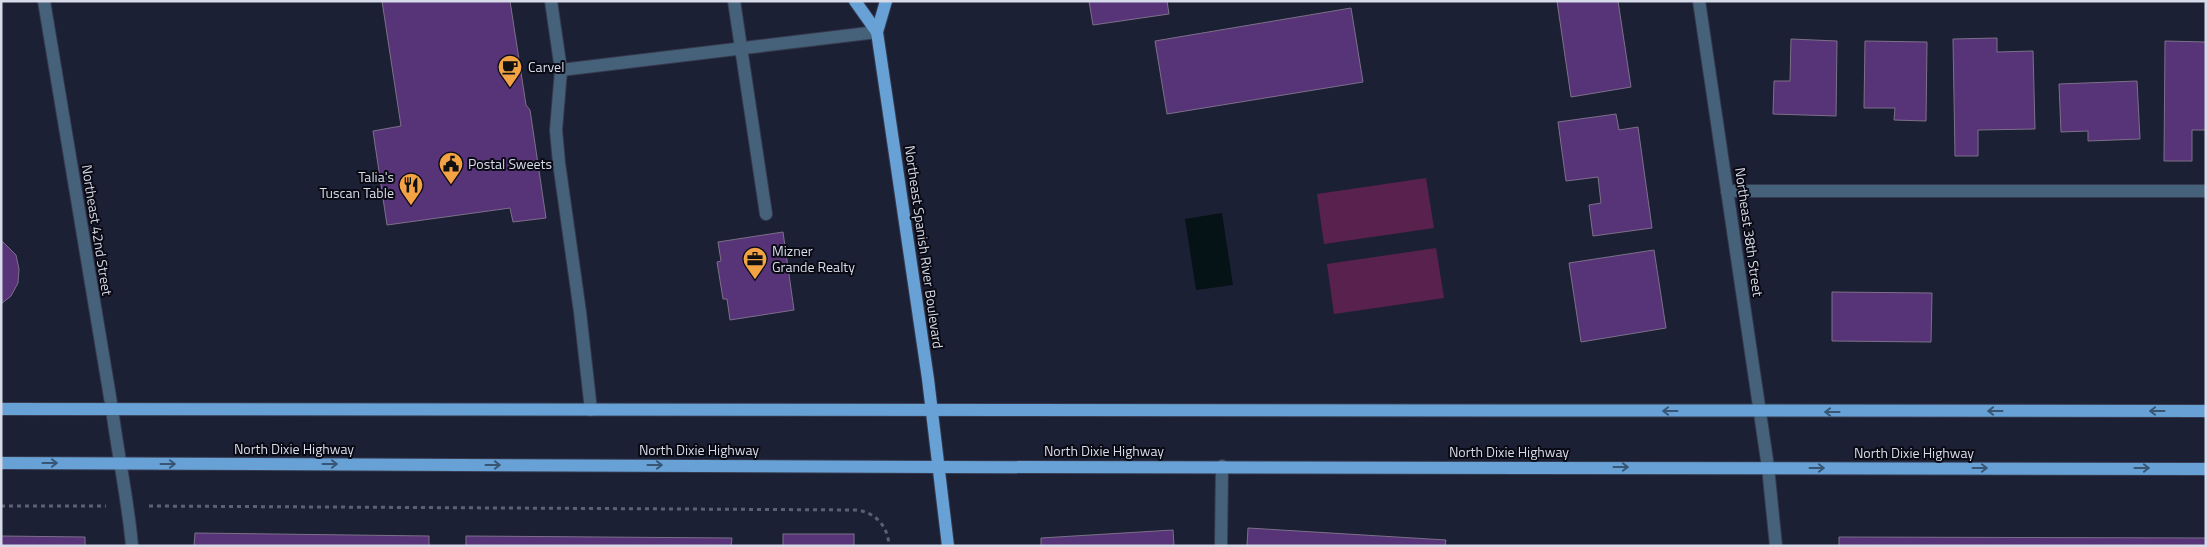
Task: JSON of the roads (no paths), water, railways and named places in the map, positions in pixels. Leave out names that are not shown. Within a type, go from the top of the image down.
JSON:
[{"type":"main road","name":"Northeast Spanish River Boulevard","points":[[855,1],[877,32]]},
{"type":"main road","name":"Northeast Spanish River Boulevard","points":[[886,1],[877,32],[932,411],[948,546]]},
{"type":"main road","points":[[1,409],[2206,411]]},
{"type":"main road","name":"North Dixie Highway","points":[[1,463],[938,467],[2206,468]]},
{"type":"street","name":"Northeast 42nd Street","points":[[44,1],[112,409],[132,546]]},
{"type":"street","points":[[551,1],[561,70],[556,130],[591,410]]},
{"type":"street","points":[[734,1],[766,214]]},
{"type":"street","name":"Northeast 38th Street","points":[[1698,1],[1768,467],[1776,546]]},
{"type":"street","points":[[561,70],[877,32]]},
{"type":"street","points":[[1727,191],[2206,191]]},
{"type":"street","points":[[1221,546],[1222,466]]},
{"type":"place","name":"Carvel","points":[[510,88]]},
{"type":"place","name":"Postal Sweets","points":[[451,185]]},
{"type":"place","name":"Talia's Tuscan Table","points":[[411,206]]},
{"type":"place","name":"Mizner Grande Realty","points":[[755,280]]}]
